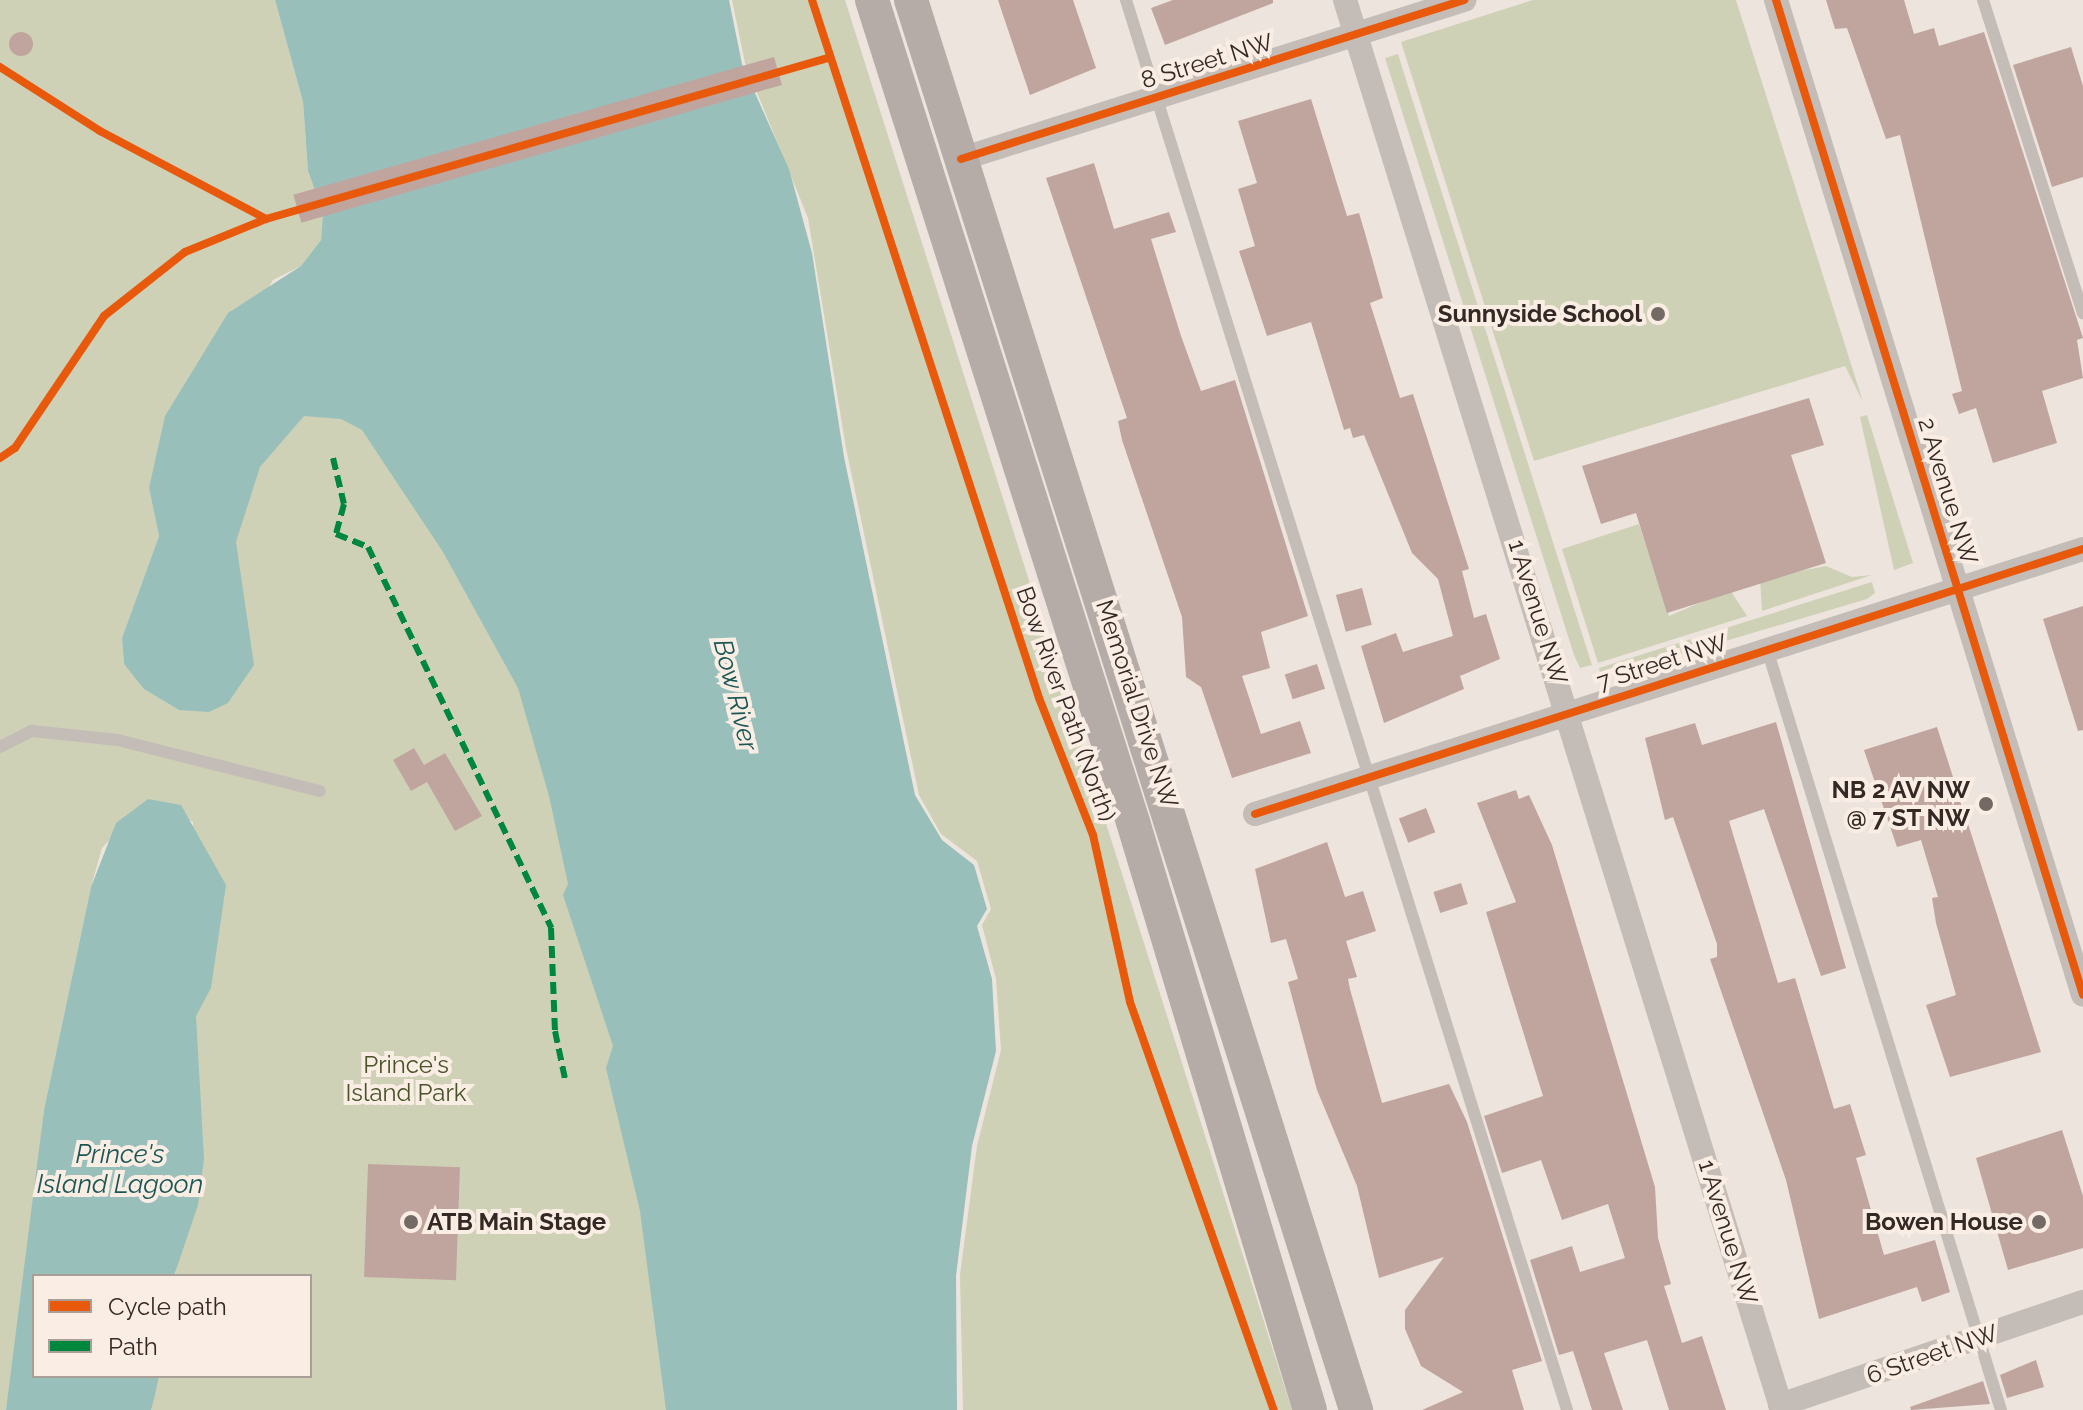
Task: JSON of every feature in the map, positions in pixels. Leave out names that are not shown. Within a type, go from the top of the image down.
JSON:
[{"type":"main road","name":"Memorial Drive NW","points":[[872,0],[1128,807],[1310,1410]]},
{"type":"main road","name":"Memorial Drive NW","points":[[911,0],[1356,1410]]},
{"type":"street","name":"1 Avenue NW","points":[[1345,0],[1570,713],[1781,1408]]},
{"type":"street","name":"8 Street NW","points":[[961,159],[1464,0]]},
{"type":"street","name":"2 Avenue NW","points":[[1776,0],[2083,995]]},
{"type":"street","name":"7 Street NW","points":[[1255,814],[2083,549]]},
{"type":"street","name":"6 Street NW","points":[[1781,1408],[2083,1302]]},
{"type":"lane","points":[[1126,0],[1372,776],[1567,1410]]},
{"type":"lane","points":[[1983,0],[2083,313]]},
{"type":"lane","points":[[1767,649],[2001,1410]]},
{"type":"lane","points":[[0,747],[32,731],[118,740],[320,791]]},
{"type":"green space","name":"Prince's Island Park","points":[[0,0],[275,0],[303,102],[308,171],[323,213],[321,240],[301,266],[273,280],[149,488],[159,536],[122,638],[124,664],[145,689],[179,710],[248,474],[290,414],[336,408],[373,429],[527,689],[621,1045],[681,1410],[149,1410],[155,1378],[312,1378],[312,1274],[175,1274],[192,1183],[193,822],[148,799],[102,848],[91,887],[44,1110],[19,1338],[6,1410],[0,1410]]},
{"type":"green space","points":[[732,0],[845,0],[1292,1410],[963,1410],[960,1275],[977,1146],[1001,1050],[996,979],[982,925],[991,909],[977,861],[941,834],[919,795],[846,448],[808,218],[745,63]]},
{"type":"green space","name":"Sunnyside School","points":[[1533,0],[1736,0],[1863,402],[1845,366],[1534,461],[1401,42]]},
{"type":"green space","points":[[1398,54],[1592,665],[1580,668],[1574,655],[1385,58]]},
{"type":"green space","points":[[1867,415],[1913,563],[1894,570],[1860,417]]},
{"type":"green space","points":[[1639,524],[1669,616],[1730,590],[1747,616],[1598,663],[1562,549]]},
{"type":"green space","points":[[1826,566],[1852,577],[1872,575],[1762,611],[1760,579]]},
{"type":"green space","points":[[1872,582],[1875,593],[1867,599],[1601,678],[1599,668]]},
{"type":"water","name":"Bow River","points":[[275,0],[729,0],[742,64],[789,169],[812,253],[844,457],[915,795],[942,840],[974,865],[987,909],[977,926],[992,979],[996,1051],[972,1146],[956,1276],[957,1410],[666,1410],[640,1211],[606,1068],[613,1046],[563,895],[568,884],[549,796],[518,688],[443,552],[362,430],[341,419],[304,416],[260,467],[236,542],[254,665],[228,703],[209,712],[179,710],[144,689],[124,664],[122,638],[159,536],[149,488],[165,416],[228,313],[301,266],[321,240],[323,213],[308,171],[303,102]]},
{"type":"water","name":"Prince's Island Lagoon","points":[[148,799],[181,805],[226,885],[211,988],[196,1016],[204,1159],[198,1205],[175,1274],[32,1274],[32,1378],[159,1378],[151,1410],[6,1410],[44,1110],[91,887],[116,823]]},
{"type":"building","points":[[998,0],[1073,0],[1096,68],[1030,95]]},
{"type":"building","points":[[1173,0],[1273,0],[1273,3],[1165,45],[1151,8]]},
{"type":"building","points":[[1826,0],[1904,0],[1914,34],[1934,28],[1939,46],[1984,32],[2083,338],[2077,340],[2083,378],[2042,391],[2057,443],[1993,463],[1976,408],[1959,414],[1952,394],[1962,391],[1900,135],[1886,139],[1847,28],[1835,29]]},
{"type":"building","points":[[21,32],[32,39],[33,44],[26,55],[21,56],[10,49],[9,44],[16,33]]},
{"type":"building","points":[[2071,47],[2083,86],[2083,177],[2052,187],[2013,65]]},
{"type":"building","points":[[774,57],[782,85],[301,223],[293,195]]},
{"type":"building","points":[[1311,99],[1347,216],[1359,213],[1383,298],[1370,303],[1400,398],[1413,394],[1469,569],[1462,571],[1474,618],[1486,614],[1500,659],[1460,676],[1464,689],[1384,723],[1361,646],[1396,633],[1403,652],[1453,636],[1438,579],[1412,553],[1364,435],[1353,438],[1350,428],[1344,430],[1311,322],[1267,336],[1239,251],[1255,246],[1238,189],[1257,183],[1238,121]]},
{"type":"building","points":[[1094,163],[1114,229],[1169,212],[1176,232],[1151,239],[1181,336],[1201,391],[1235,380],[1308,616],[1261,632],[1270,668],[1242,676],[1261,734],[1300,721],[1311,753],[1232,778],[1201,687],[1186,677],[1182,617],[1122,440],[1118,421],[1127,418],[1046,178]]},
{"type":"building","points":[[1809,398],[1824,445],[1791,455],[1826,563],[1667,613],[1636,513],[1601,524],[1582,466]]},
{"type":"building","points":[[1362,588],[1372,625],[1346,632],[1336,595]]},
{"type":"building","points":[[2083,606],[2083,730],[2078,731],[2043,619]]},
{"type":"building","points":[[1317,664],[1325,689],[1293,699],[1285,675]]},
{"type":"building","points":[[1776,722],[1846,968],[1821,976],[1764,809],[1729,821],[1778,983],[1795,978],[1834,1109],[1850,1104],[1866,1155],[1856,1158],[1884,1255],[1935,1240],[1950,1292],[1922,1302],[1917,1287],[1819,1319],[1786,1180],[1710,959],[1717,957],[1717,944],[1673,817],[1665,820],[1645,738],[1695,723],[1702,745]]},
{"type":"building","points":[[1937,727],[2041,1052],[1950,1077],[1926,1005],[1956,995],[1936,923],[1932,898],[1938,897],[1921,840],[1897,847],[1864,750]]},
{"type":"building","points":[[414,748],[424,765],[445,753],[482,816],[455,831],[427,782],[411,791],[393,760]]},
{"type":"building","points":[[1516,790],[1519,799],[1529,795],[1552,845],[1655,1187],[1658,1238],[1671,1284],[1664,1286],[1682,1343],[1702,1336],[1726,1410],[1669,1410],[1647,1340],[1604,1353],[1623,1410],[1592,1410],[1573,1351],[1559,1355],[1530,1260],[1572,1246],[1580,1272],[1625,1258],[1608,1204],[1562,1220],[1541,1160],[1502,1173],[1484,1116],[1543,1096],[1486,912],[1516,902],[1477,803]]},
{"type":"building","points":[[1426,808],[1435,832],[1408,843],[1399,818]]},
{"type":"building","points":[[1327,842],[1345,897],[1363,891],[1376,931],[1346,941],[1357,977],[1348,979],[1350,989],[1382,1103],[1449,1084],[1467,1122],[1542,1361],[1512,1370],[1524,1410],[1422,1410],[1463,1392],[1421,1366],[1405,1329],[1405,1310],[1444,1257],[1379,1278],[1357,1186],[1317,1090],[1288,982],[1298,979],[1286,939],[1271,943],[1255,869]]},
{"type":"building","points":[[1461,883],[1468,904],[1440,913],[1433,892]]},
{"type":"building","name":"Bowen House","points":[[2062,1130],[2083,1196],[2083,1248],[2008,1270],[1976,1158]]},
{"type":"building","name":"ATB Main Stage","points":[[368,1164],[460,1167],[456,1280],[364,1277]]},
{"type":"building","points":[[2036,1360],[2044,1387],[2007,1398],[2000,1375]]},
{"type":"building","points":[[1983,1381],[1990,1404],[1911,1410],[1910,1407]]},
{"type":"marked path","points":[[333,458],[344,504],[336,534],[368,547],[551,928],[555,1031],[565,1079]]},
{"type":"cycle path","name":"Bow River Path (North)","points":[[812,0],[1039,698],[1093,835],[1130,1002],[1274,1410]]},
{"type":"cycle path","points":[[961,159],[1464,0]]},
{"type":"cycle path","points":[[1776,0],[2083,995]]},
{"type":"cycle path","points":[[0,458],[15,448],[104,316],[185,252],[266,219],[828,58]]},
{"type":"cycle path","points":[[0,67],[100,131],[266,219]]},
{"type":"cycle path","points":[[1255,814],[2083,549]]},
{"type":"place","name":"Sunnyside School","points":[[1658,314]]},
{"type":"place","name":"NB 2 AV NW @ 7 ST NW","points":[[1986,804]]},
{"type":"place","name":"ATB Main Stage","points":[[411,1222]]},
{"type":"place","name":"Bowen House","points":[[2039,1222]]}]
